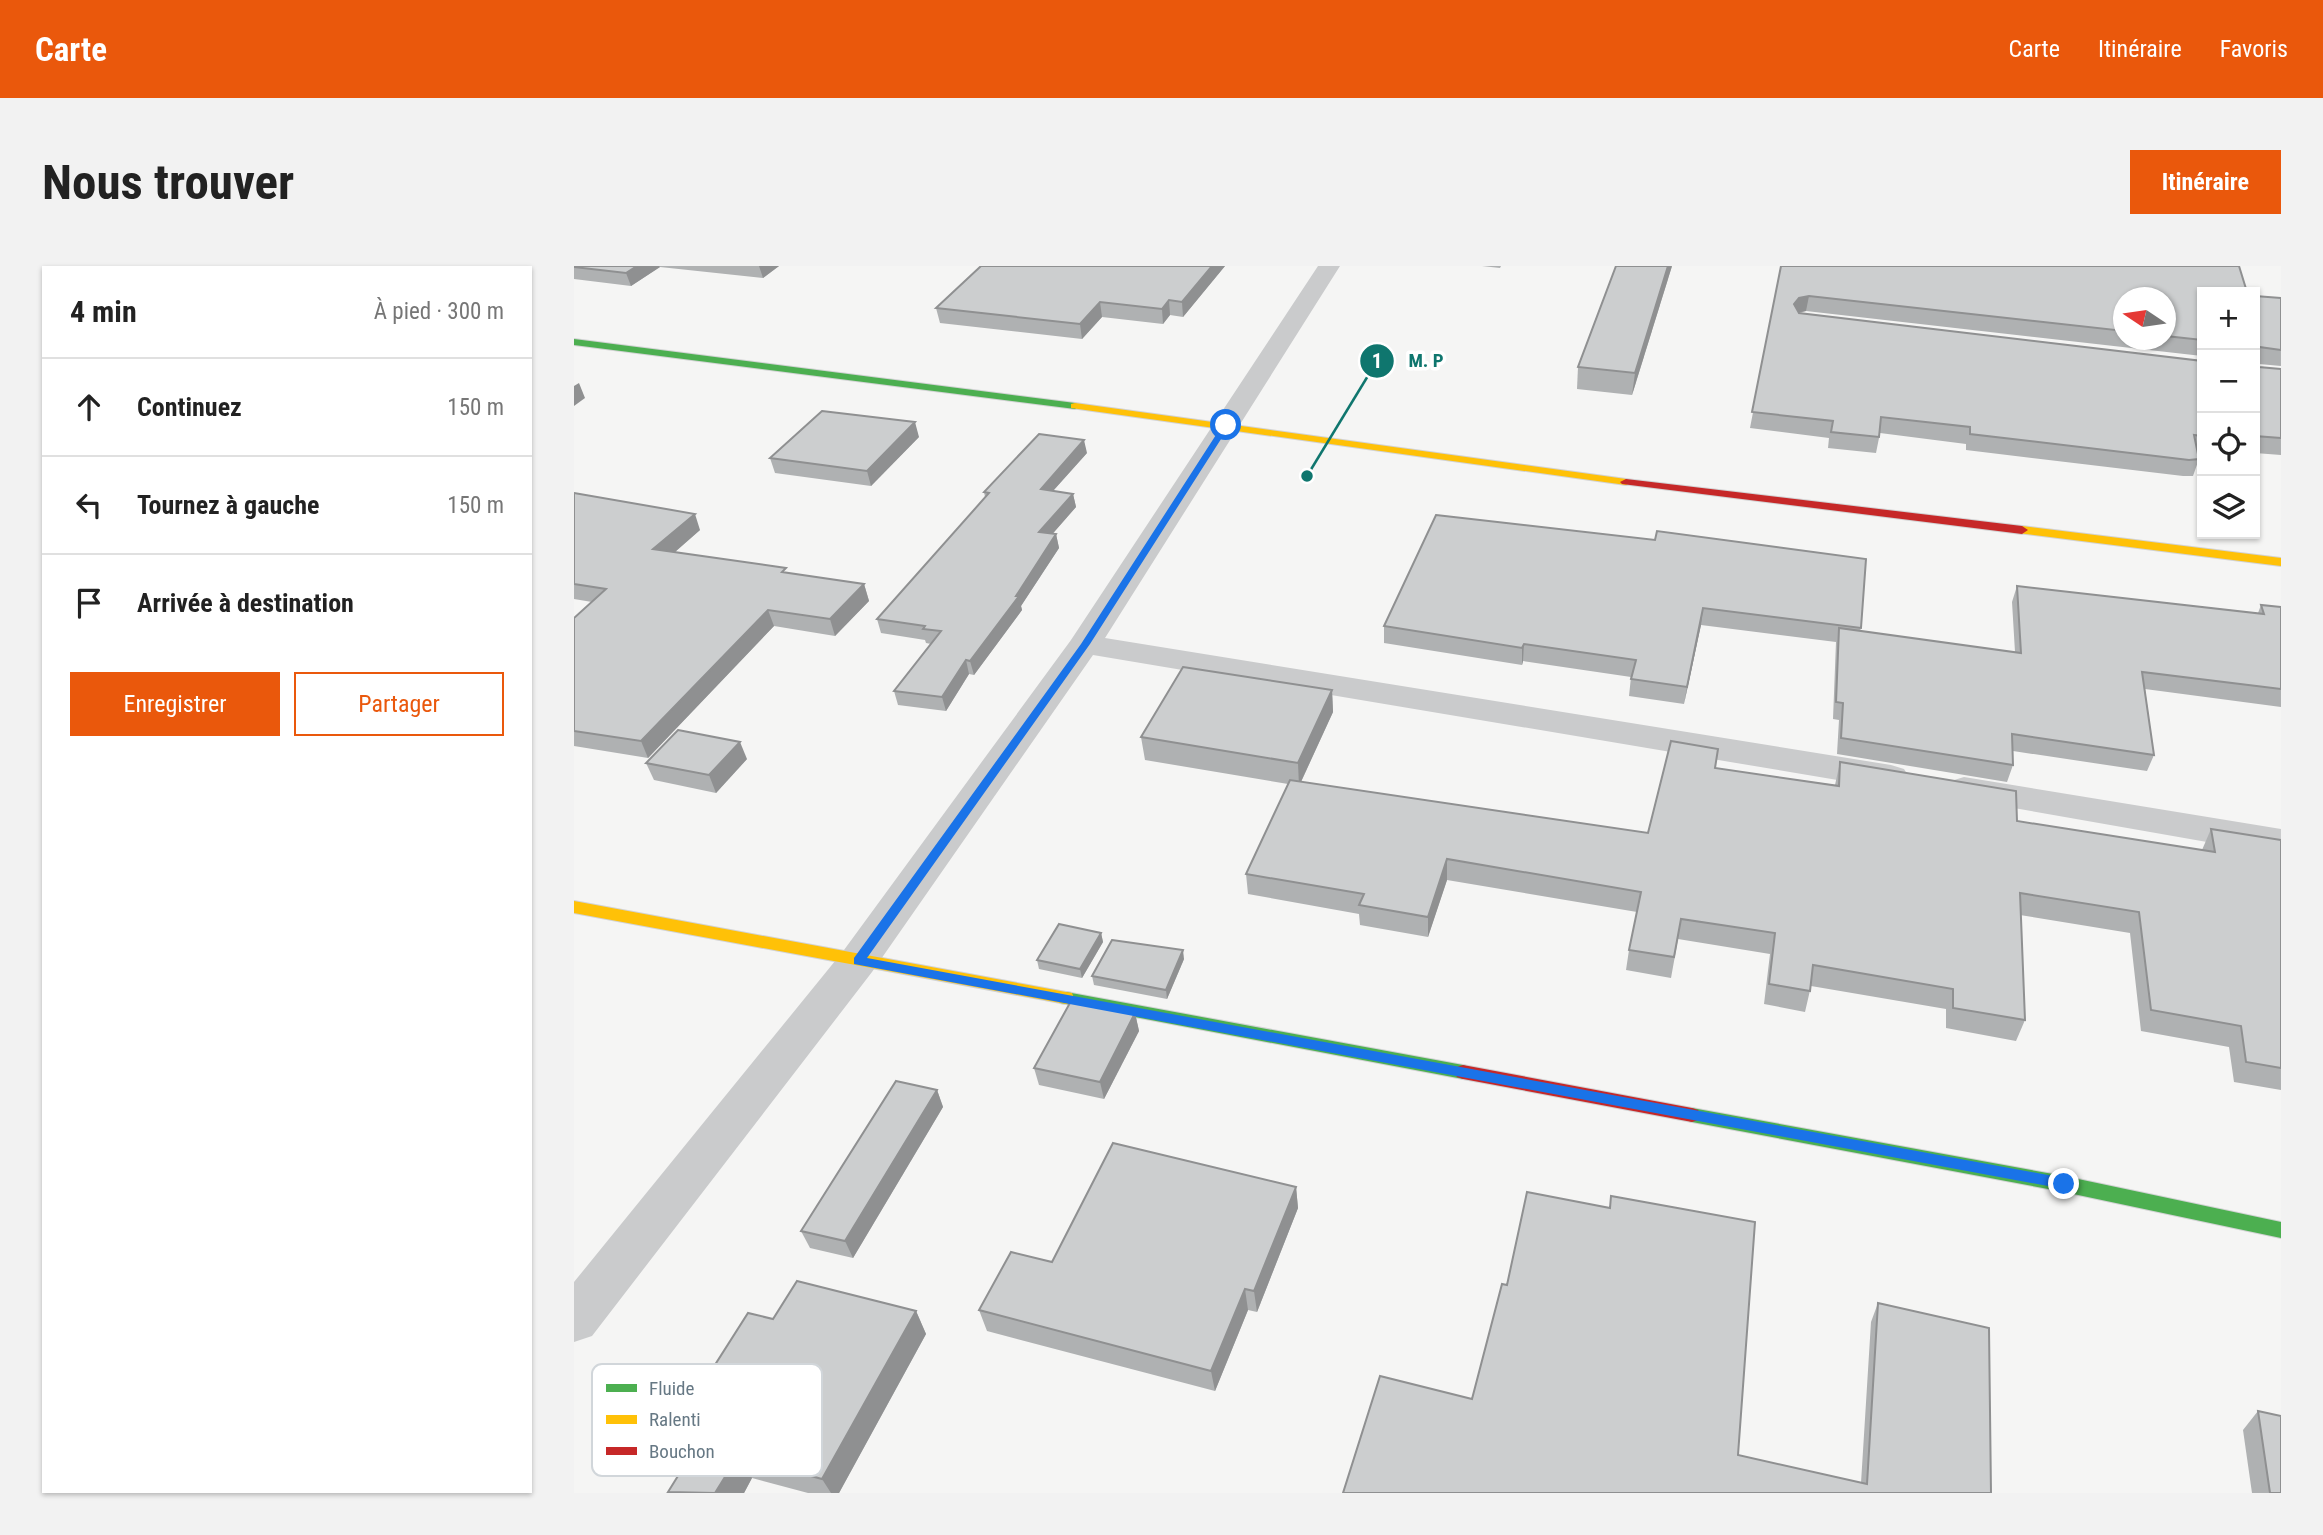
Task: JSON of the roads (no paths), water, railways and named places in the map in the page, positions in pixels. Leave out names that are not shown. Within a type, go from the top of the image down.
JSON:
[{"type":"street","points":[[574,1320],[858,961],[1085,644],[1329,266]]},
{"type":"street","points":[[574,342],[1226,425],[1527,470],[2281,562]]},
{"type":"street","points":[[1085,644],[2281,842]]},
{"type":"street","points":[[574,907],[2064,1184],[2281,1230]]},
{"type":"place","name":"M. P","points":[[1307,476]]}]
